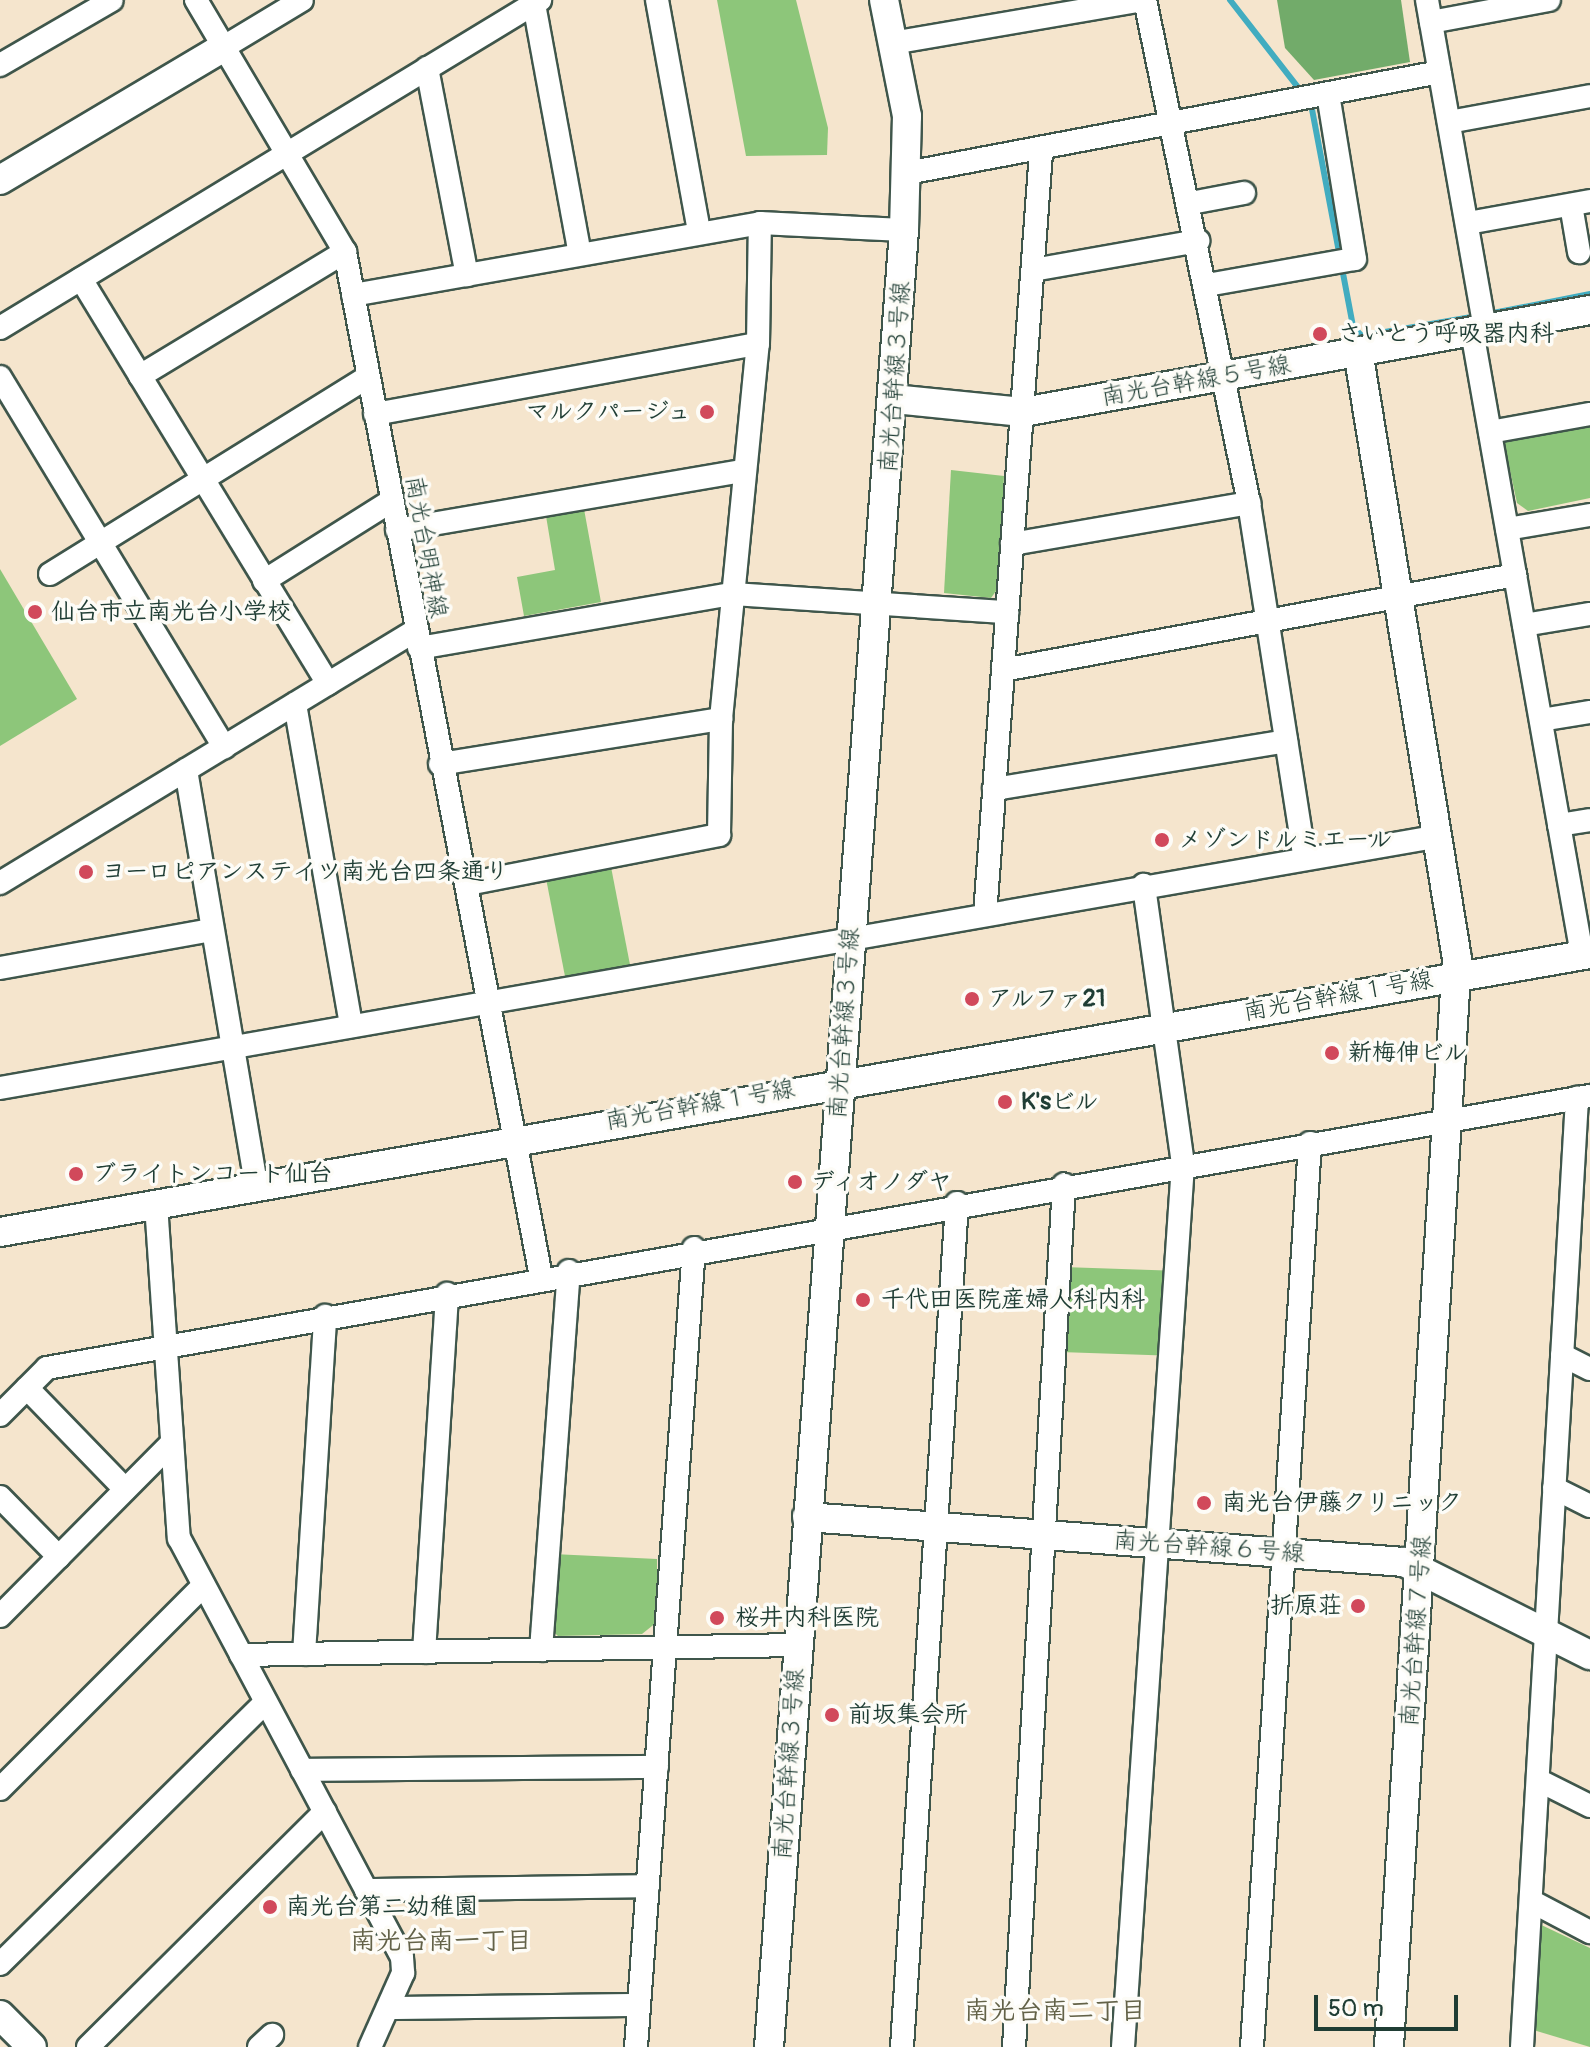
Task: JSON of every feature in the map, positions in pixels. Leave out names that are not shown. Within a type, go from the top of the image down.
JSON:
[{"type":"street","points":[[0,65],[112,0]]},
{"type":"street","name":"南光台明神線","points":[[196,0],[345,252],[440,764],[467,884],[541,1277]]},
{"type":"street","points":[[0,180],[302,0]]},
{"type":"street","points":[[657,0],[699,232]]},
{"type":"street","name":"南光台幹線３号線","points":[[769,2047],[828,1226],[894,399],[904,230],[907,116],[884,0]]},
{"type":"street","points":[[892,43],[1145,0],[1175,123],[1249,503],[1305,859]]},
{"type":"street","points":[[1549,0],[1429,11],[1468,223],[1490,432],[1559,825],[1586,955]]},
{"type":"street","points":[[0,328],[537,2],[580,254]]},
{"type":"street","points":[[427,68],[467,275]]},
{"type":"street","points":[[907,173],[1041,152],[1440,72]]},
{"type":"street","points":[[1449,122],[1590,96]]},
{"type":"street","points":[[1207,285],[1355,259],[1316,97]]},
{"type":"street","points":[[985,915],[1041,152]]},
{"type":"street","points":[[1191,203],[1244,193]]},
{"type":"street","points":[[1468,223],[1580,203],[1579,252]]},
{"type":"street","points":[[467,884],[719,835],[721,719],[742,471],[758,344],[760,223]]},
{"type":"street","points":[[353,295],[760,223],[904,230]]},
{"type":"street","points":[[1033,270],[1198,241]]},
{"type":"street","points":[[140,376],[345,252]]},
{"type":"street","points":[[81,279],[328,684]]},
{"type":"street","name":"南光台幹線５号線","points":[[894,399],[1023,412],[1358,351],[1480,320],[1590,310]]},
{"type":"street","points":[[375,414],[758,344]]},
{"type":"street","name":"南光台幹線７号線","points":[[1358,351],[1439,836],[1457,975],[1389,2047]]},
{"type":"street","points":[[0,377],[224,747]]},
{"type":"street","points":[[50,574],[368,377]]},
{"type":"street","points":[[1490,432],[1590,414]]},
{"type":"street","points":[[397,530],[742,471]]},
{"type":"street","points":[[264,581],[391,501]]},
{"type":"street","points":[[1012,544],[1249,503]]},
{"type":"street","points":[[1507,529],[1590,515]]},
{"type":"street","points":[[1003,670],[1515,575]]},
{"type":"street","points":[[0,883],[328,684],[417,640],[733,594],[877,606],[1007,612]]},
{"type":"street","points":[[1524,625],[1590,614]]},
{"type":"street","points":[[295,704],[351,1026]]},
{"type":"street","points":[[1541,720],[1590,712]]},
{"type":"street","points":[[440,764],[721,719]]},
{"type":"street","points":[[994,789],[1286,741]]},
{"type":"street","points":[[186,770],[230,1047],[256,1186]]},
{"type":"street","points":[[1559,825],[1590,820]]},
{"type":"street","points":[[0,1088],[1144,885],[1439,836]]},
{"type":"street","points":[[1123,2047],[1161,1544],[1183,1164],[1166,1025],[1144,885]]},
{"type":"street","points":[[0,968],[211,930]]},
{"type":"street","name":"南光台幹線１号線","points":[[0,1232],[840,1080],[1586,955]]},
{"type":"street","points":[[0,1415],[47,1368],[694,1248],[1583,1097],[1569,1228],[1522,2047]]},
{"type":"street","points":[[1252,2047],[1310,1143]]},
{"type":"street","points":[[1014,2047],[1048,1535],[1064,1184]]},
{"type":"street","points":[[902,2047],[957,1203]]},
{"type":"street","points":[[156,1204],[179,1538],[402,1957],[388,2008],[370,2047]]},
{"type":"street","points":[[1569,1228],[1590,1238]]},
{"type":"street","points":[[636,2047],[694,1248]]},
{"type":"street","points":[[541,1650],[569,1271]]},
{"type":"street","points":[[424,1652],[447,1294]]},
{"type":"street","points":[[304,1654],[325,1316]]},
{"type":"street","points":[[1562,1355],[1590,1369]]},
{"type":"street","points":[[27,1388],[125,1489]]},
{"type":"street","points":[[0,1616],[172,1443]]},
{"type":"street","points":[[1554,1488],[1590,1506]]},
{"type":"street","points":[[0,1497],[59,1557]]},
{"type":"street","name":"南光台幹線６号線","points":[[807,1517],[1420,1565],[1590,1655]]},
{"type":"street","points":[[0,1789],[204,1585]]},
{"type":"street","points":[[241,1655],[798,1645]]},
{"type":"street","points":[[0,1964],[266,1702]]},
{"type":"street","points":[[302,1770],[657,1767]]},
{"type":"street","points":[[1538,1780],[1590,1806]]},
{"type":"street","points":[[88,2047],[325,1812]]},
{"type":"street","points":[[366,1890],[648,1886]]},
{"type":"street","points":[[1531,1901],[1590,1932]]},
{"type":"street","points":[[388,2008],[639,2005]]},
{"type":"street","points":[[0,2015],[32,2047]]},
{"type":"green space","points":[[717,0],[796,0],[828,128],[827,155],[746,156]]},
{"type":"green space","points":[[1277,0],[1401,0],[1410,62],[1314,80],[1285,48]]},
{"type":"green space","points":[[1590,421],[1590,498],[1528,511],[1517,503],[1503,438]]},
{"type":"green space","points":[[951,470],[1004,476],[999,587],[991,598],[944,593]]},
{"type":"green space","points":[[584,509],[601,602],[524,616],[517,577],[555,570],[546,516]]},
{"type":"green space","points":[[0,569],[77,699],[0,746]]},
{"type":"green space","points":[[611,867],[631,968],[566,981],[546,880]]},
{"type":"green space","points":[[1063,1267],[1166,1271],[1163,1356],[1060,1352]]},
{"type":"green space","points":[[553,1554],[657,1559],[657,1622],[642,1634],[558,1636],[548,1627]]},
{"type":"green space","points":[[1535,1922],[1590,1948],[1590,2047],[1530,2029]]},
{"type":"waterway","points":[[1230,0],[1311,104],[1353,327],[1362,336],[1477,316]]},
{"type":"waterway","points":[[1488,314],[1590,294]]},
{"type":"place","name":"さいとう呼吸器内科","points":[[1320,334]]},
{"type":"place","name":"マルクパージュ","points":[[707,412]]},
{"type":"place","name":"仙台市立南光台小学校","points":[[35,612]]},
{"type":"place","name":"メゾンドルミエール","points":[[1162,840]]},
{"type":"place","name":"ヨーロピアンステイツ南光台四条通り","points":[[86,872]]},
{"type":"place","name":"アルファ21","points":[[972,999]]},
{"type":"place","name":"新梅伸ビル","points":[[1332,1053]]},
{"type":"place","name":"K'sビル","points":[[1005,1102]]},
{"type":"place","name":"ブライトンコート仙台","points":[[76,1174]]},
{"type":"place","name":"ディオノダヤ","points":[[795,1182]]},
{"type":"place","name":"千代田医院産婦人科内科","points":[[863,1300]]},
{"type":"place","name":"南光台伊藤クリニック","points":[[1204,1503]]},
{"type":"place","name":"折原荘","points":[[1358,1606]]},
{"type":"place","name":"桜井内科医院","points":[[717,1618]]},
{"type":"place","name":"前坂集会所","points":[[832,1715]]},
{"type":"place","name":"南光台第二幼稚園","points":[[270,1907]]},
{"type":"district","name":"南光台南一丁目","points":[[441,1942]]},
{"type":"district","name":"南光台南二丁目","points":[[1055,2012]]}]
